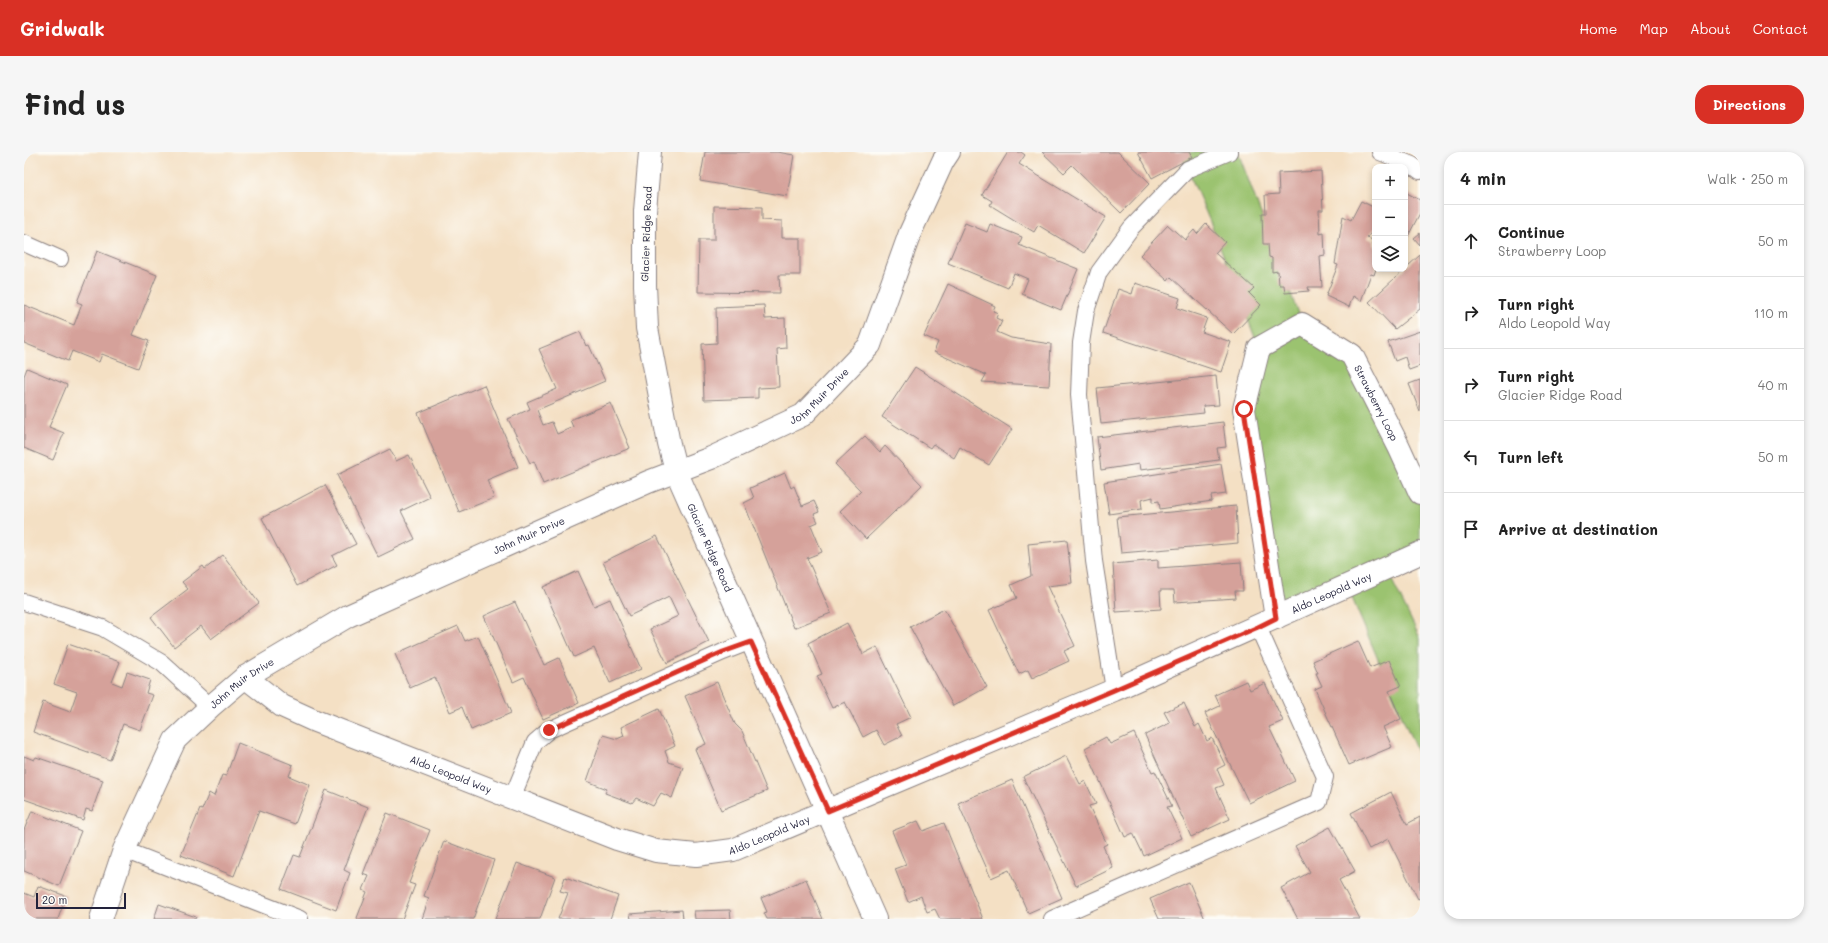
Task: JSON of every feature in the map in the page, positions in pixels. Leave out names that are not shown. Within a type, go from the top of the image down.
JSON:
[{"type":"street","name":"Glacier Ridge Road","points":[[650,152],[645,211],[645,285],[647,328],[669,444],[676,471],[875,919]]},
{"type":"street","name":"John Muir Drive","points":[[101,919],[124,850],[175,740],[245,677],[348,616],[648,482],[711,458],[803,415],[870,345],[910,233],[943,161],[949,152]]},
{"type":"street","name":"Strawberry Loop","points":[[1267,622],[1244,409],[1259,348],[1302,324],[1352,355],[1400,447],[1420,493]]},
{"type":"street","name":"Aldo Leopold Way","points":[[245,677],[282,706],[315,721],[617,839],[656,851],[696,855],[733,850],[828,811],[1114,690],[1420,553]]},
{"type":"lane","points":[[1114,690],[1094,560],[1079,395],[1081,343],[1086,312],[1099,272],[1132,228],[1188,170],[1229,152]]},
{"type":"lane","points":[[1380,152],[1412,165],[1420,171]]},
{"type":"lane","points":[[24,243],[60,259]]},
{"type":"lane","points":[[24,602],[103,628],[162,663],[210,707]]},
{"type":"lane","points":[[1052,919],[1319,802],[1325,777],[1267,622]]},
{"type":"lane","points":[[512,798],[535,742],[549,730],[723,652],[751,642]]},
{"type":"lane","points":[[124,850],[300,919]]},
{"type":"green space","points":[[1180,152],[1238,152],[1302,324],[1352,355],[1420,493],[1420,553],[1386,568],[1420,638],[1420,759],[1347,586],[1276,618],[1244,409],[1259,348],[1214,231]]},
{"type":"building","points":[[705,152],[777,152],[794,155],[787,196],[700,181]]},
{"type":"building","points":[[1008,152],[1021,152],[1025,155],[1019,164],[1106,217],[1084,253],[1038,225],[1034,232],[990,205],[992,201],[982,195]]},
{"type":"building","points":[[1042,152],[1118,152],[1150,183],[1121,213],[1072,165],[1064,173]]},
{"type":"building","points":[[1138,152],[1189,152],[1192,157],[1152,178]]},
{"type":"building","points":[[1321,171],[1323,210],[1319,210],[1320,234],[1324,233],[1325,255],[1320,256],[1322,287],[1308,287],[1309,291],[1285,293],[1284,285],[1279,285],[1278,271],[1272,272],[1272,258],[1269,257],[1268,244],[1263,244],[1262,213],[1266,213],[1265,195],[1279,194],[1278,173]]},
{"type":"building","points":[[1408,194],[1420,200],[1420,213],[1408,236]]},
{"type":"building","points":[[1361,201],[1372,206],[1372,232],[1367,238],[1372,240],[1372,272],[1375,272],[1374,275],[1371,274],[1361,301],[1353,296],[1349,307],[1326,296],[1338,265],[1335,264],[1343,216],[1351,220]]},
{"type":"building","points":[[714,206],[762,207],[762,220],[782,221],[782,238],[800,238],[800,275],[779,275],[780,293],[698,292],[699,240],[714,240]]},
{"type":"building","points":[[965,223],[987,232],[990,224],[1022,237],[1019,245],[1078,269],[1061,310],[1022,294],[1028,279],[1014,273],[1008,288],[948,263]]},
{"type":"building","points":[[1206,224],[1225,242],[1215,253],[1254,288],[1249,293],[1261,305],[1233,334],[1171,277],[1168,281],[1140,255],[1168,225],[1185,240],[1194,230],[1197,234]]},
{"type":"building","points":[[1420,233],[1420,245],[1414,238]]},
{"type":"building","points":[[97,251],[157,275],[133,335],[149,341],[138,368],[102,354],[99,362],[72,351],[68,361],[24,343],[24,305],[74,325],[82,304],[77,302]]},
{"type":"building","points":[[1420,255],[1420,309],[1395,329],[1369,302],[1402,272],[1408,272],[1408,266]]},
{"type":"building","points":[[1135,283],[1180,298],[1177,308],[1207,318],[1202,332],[1231,342],[1221,372],[1103,333],[1118,289],[1132,294]]},
{"type":"building","points":[[948,284],[995,306],[993,311],[998,313],[996,318],[1002,321],[997,332],[1011,338],[1051,344],[1049,386],[982,382],[986,375],[934,352],[938,342],[924,336]]},
{"type":"building","points":[[764,305],[765,319],[785,318],[786,348],[777,349],[779,387],[758,388],[758,398],[704,400],[702,344],[717,343],[716,307]]},
{"type":"building","points":[[1420,331],[1420,366],[1409,370],[1405,357],[1395,361],[1388,342]]},
{"type":"building","points":[[580,332],[586,346],[589,345],[605,381],[537,410],[543,425],[552,422],[557,434],[573,427],[570,420],[611,403],[630,448],[543,484],[534,461],[530,463],[508,419],[530,409],[527,402],[557,389],[539,349]]},
{"type":"building","points":[[915,367],[1012,429],[989,465],[960,447],[954,458],[933,444],[930,448],[882,417]]},
{"type":"building","points":[[27,368],[67,385],[49,427],[64,433],[53,460],[24,448],[24,376]]},
{"type":"building","points":[[1216,376],[1219,405],[1203,406],[1204,413],[1101,424],[1097,388]]},
{"type":"building","points":[[1420,380],[1420,412],[1409,384]]},
{"type":"building","points":[[484,385],[518,467],[487,480],[494,498],[459,512],[418,413]]},
{"type":"building","points":[[1223,422],[1226,447],[1217,448],[1219,460],[1140,470],[1139,464],[1101,470],[1097,437]]},
{"type":"building","points":[[865,436],[880,452],[885,446],[922,485],[866,539],[840,511],[861,491],[835,464]]},
{"type":"building","points":[[390,449],[396,461],[409,455],[430,497],[401,511],[415,539],[378,557],[337,475]]},
{"type":"building","points":[[1221,464],[1226,494],[1211,496],[1212,501],[1160,509],[1159,501],[1153,502],[1153,497],[1141,500],[1142,509],[1109,514],[1104,482]]},
{"type":"building","points":[[785,473],[791,488],[794,486],[802,506],[814,501],[819,512],[814,514],[818,522],[811,525],[822,552],[807,558],[831,613],[794,628],[744,503],[754,498],[750,488]]},
{"type":"building","points":[[325,485],[356,544],[332,556],[337,565],[297,586],[262,518]]},
{"type":"building","points":[[1236,506],[1238,543],[1121,553],[1117,517]]},
{"type":"building","points":[[657,536],[709,642],[667,663],[650,629],[678,616],[669,597],[629,616],[603,562]]},
{"type":"building","points":[[1067,540],[1072,583],[1047,586],[1075,646],[1064,651],[1069,661],[1032,678],[1028,670],[1019,674],[989,610],[1017,598],[1011,585],[1031,576],[1028,544]]},
{"type":"building","points":[[223,555],[259,603],[211,639],[201,626],[174,647],[151,617],[188,589],[182,582],[203,566],[205,569]]},
{"type":"building","points":[[1158,560],[1158,568],[1241,562],[1243,591],[1235,591],[1236,598],[1175,602],[1174,590],[1160,590],[1161,609],[1116,612],[1113,564]]},
{"type":"building","points":[[578,571],[594,606],[610,599],[641,669],[610,683],[594,648],[574,657],[543,587]]},
{"type":"building","points":[[515,602],[544,665],[559,658],[579,703],[543,719],[524,677],[513,682],[484,616]]},
{"type":"building","points":[[944,609],[987,687],[953,706],[910,627]]},
{"type":"building","points":[[847,623],[863,654],[877,647],[911,717],[896,724],[902,736],[884,745],[876,730],[863,737],[845,702],[832,708],[817,676],[822,674],[808,643]]},
{"type":"building","points":[[458,626],[465,641],[478,636],[511,713],[471,730],[462,707],[450,712],[435,677],[410,688],[395,654]]},
{"type":"building","points":[[1358,641],[1370,668],[1389,660],[1401,686],[1389,691],[1401,719],[1383,727],[1392,747],[1349,765],[1315,689],[1322,686],[1316,673],[1318,673],[1313,661]]},
{"type":"building","points":[[68,644],[120,662],[112,682],[122,686],[127,672],[150,680],[146,693],[153,695],[140,730],[123,724],[110,760],[33,732],[43,702],[70,712],[77,692],[54,684]]},
{"type":"building","points":[[1246,681],[1250,690],[1265,683],[1283,721],[1269,727],[1295,781],[1249,803],[1205,713],[1220,706],[1215,695]]},
{"type":"building","points":[[717,682],[735,724],[742,731],[767,791],[721,810],[695,749],[706,744],[685,696]]},
{"type":"building","points":[[1184,703],[1195,727],[1199,724],[1207,741],[1212,738],[1225,765],[1217,769],[1224,785],[1216,788],[1230,819],[1191,837],[1145,735],[1170,723],[1164,712]]},
{"type":"building","points":[[659,709],[675,746],[665,751],[669,762],[683,767],[672,798],[661,793],[653,806],[636,798],[632,803],[605,793],[607,789],[587,781],[603,735],[617,739],[624,736],[621,727]]},
{"type":"building","points":[[1134,733],[1152,772],[1155,771],[1172,806],[1167,807],[1182,838],[1144,856],[1133,833],[1125,837],[1085,748],[1106,737],[1110,744]]},
{"type":"building","points":[[238,743],[293,765],[289,776],[310,785],[295,824],[259,811],[234,876],[181,855],[200,809],[202,810],[209,793],[214,796],[222,775],[226,776]]},
{"type":"building","points":[[24,756],[34,760],[36,757],[103,780],[92,811],[86,809],[83,820],[24,799]]},
{"type":"building","points":[[1066,756],[1080,784],[1085,781],[1096,804],[1089,806],[1107,844],[1103,846],[1113,868],[1076,886],[1023,777]]},
{"type":"building","points":[[1012,780],[1062,898],[1028,913],[1009,870],[991,878],[958,803]]},
{"type":"building","points":[[326,790],[368,807],[344,870],[350,873],[336,910],[281,889],[294,855],[300,857]]},
{"type":"building","points":[[1391,792],[1407,824],[1420,817],[1420,898],[1418,899],[1388,839],[1369,849],[1351,813]]},
{"type":"building","points":[[32,811],[81,831],[59,886],[24,871],[24,830]]},
{"type":"building","points":[[387,813],[430,830],[409,883],[415,885],[402,919],[359,919],[357,918],[367,892],[363,890],[369,876],[363,874]]},
{"type":"building","points":[[918,821],[923,831],[944,823],[983,919],[940,919],[935,909],[927,912],[921,896],[908,902],[895,869],[906,865],[892,831]]},
{"type":"building","points":[[1330,827],[1355,871],[1339,880],[1360,919],[1298,919],[1281,888],[1310,872],[1295,846]]},
{"type":"building","points":[[444,841],[494,860],[473,919],[422,919],[429,898],[424,896]]},
{"type":"building","points":[[517,863],[555,877],[540,919],[495,919]]},
{"type":"building","points":[[565,877],[618,896],[610,919],[558,919],[568,893],[560,891]]},
{"type":"building","points":[[806,879],[823,919],[767,919],[764,913],[767,912],[761,898]]},
{"type":"building","points":[[1189,882],[1205,919],[1159,919],[1150,899]]},
{"type":"building","points":[[38,886],[66,896],[58,919],[24,919],[24,893],[34,897]]},
{"type":"building","points":[[159,904],[196,917],[195,919],[154,919]]},
{"type":"building","points":[[682,910],[683,919],[631,919],[630,914]]},
{"type":"building","points":[[730,910],[731,919],[695,919],[694,911]]},
{"type":"route","points":[[549,730],[723,652],[751,642],[828,811],[1114,690],[1258,627],[1276,618],[1244,409]]}]
